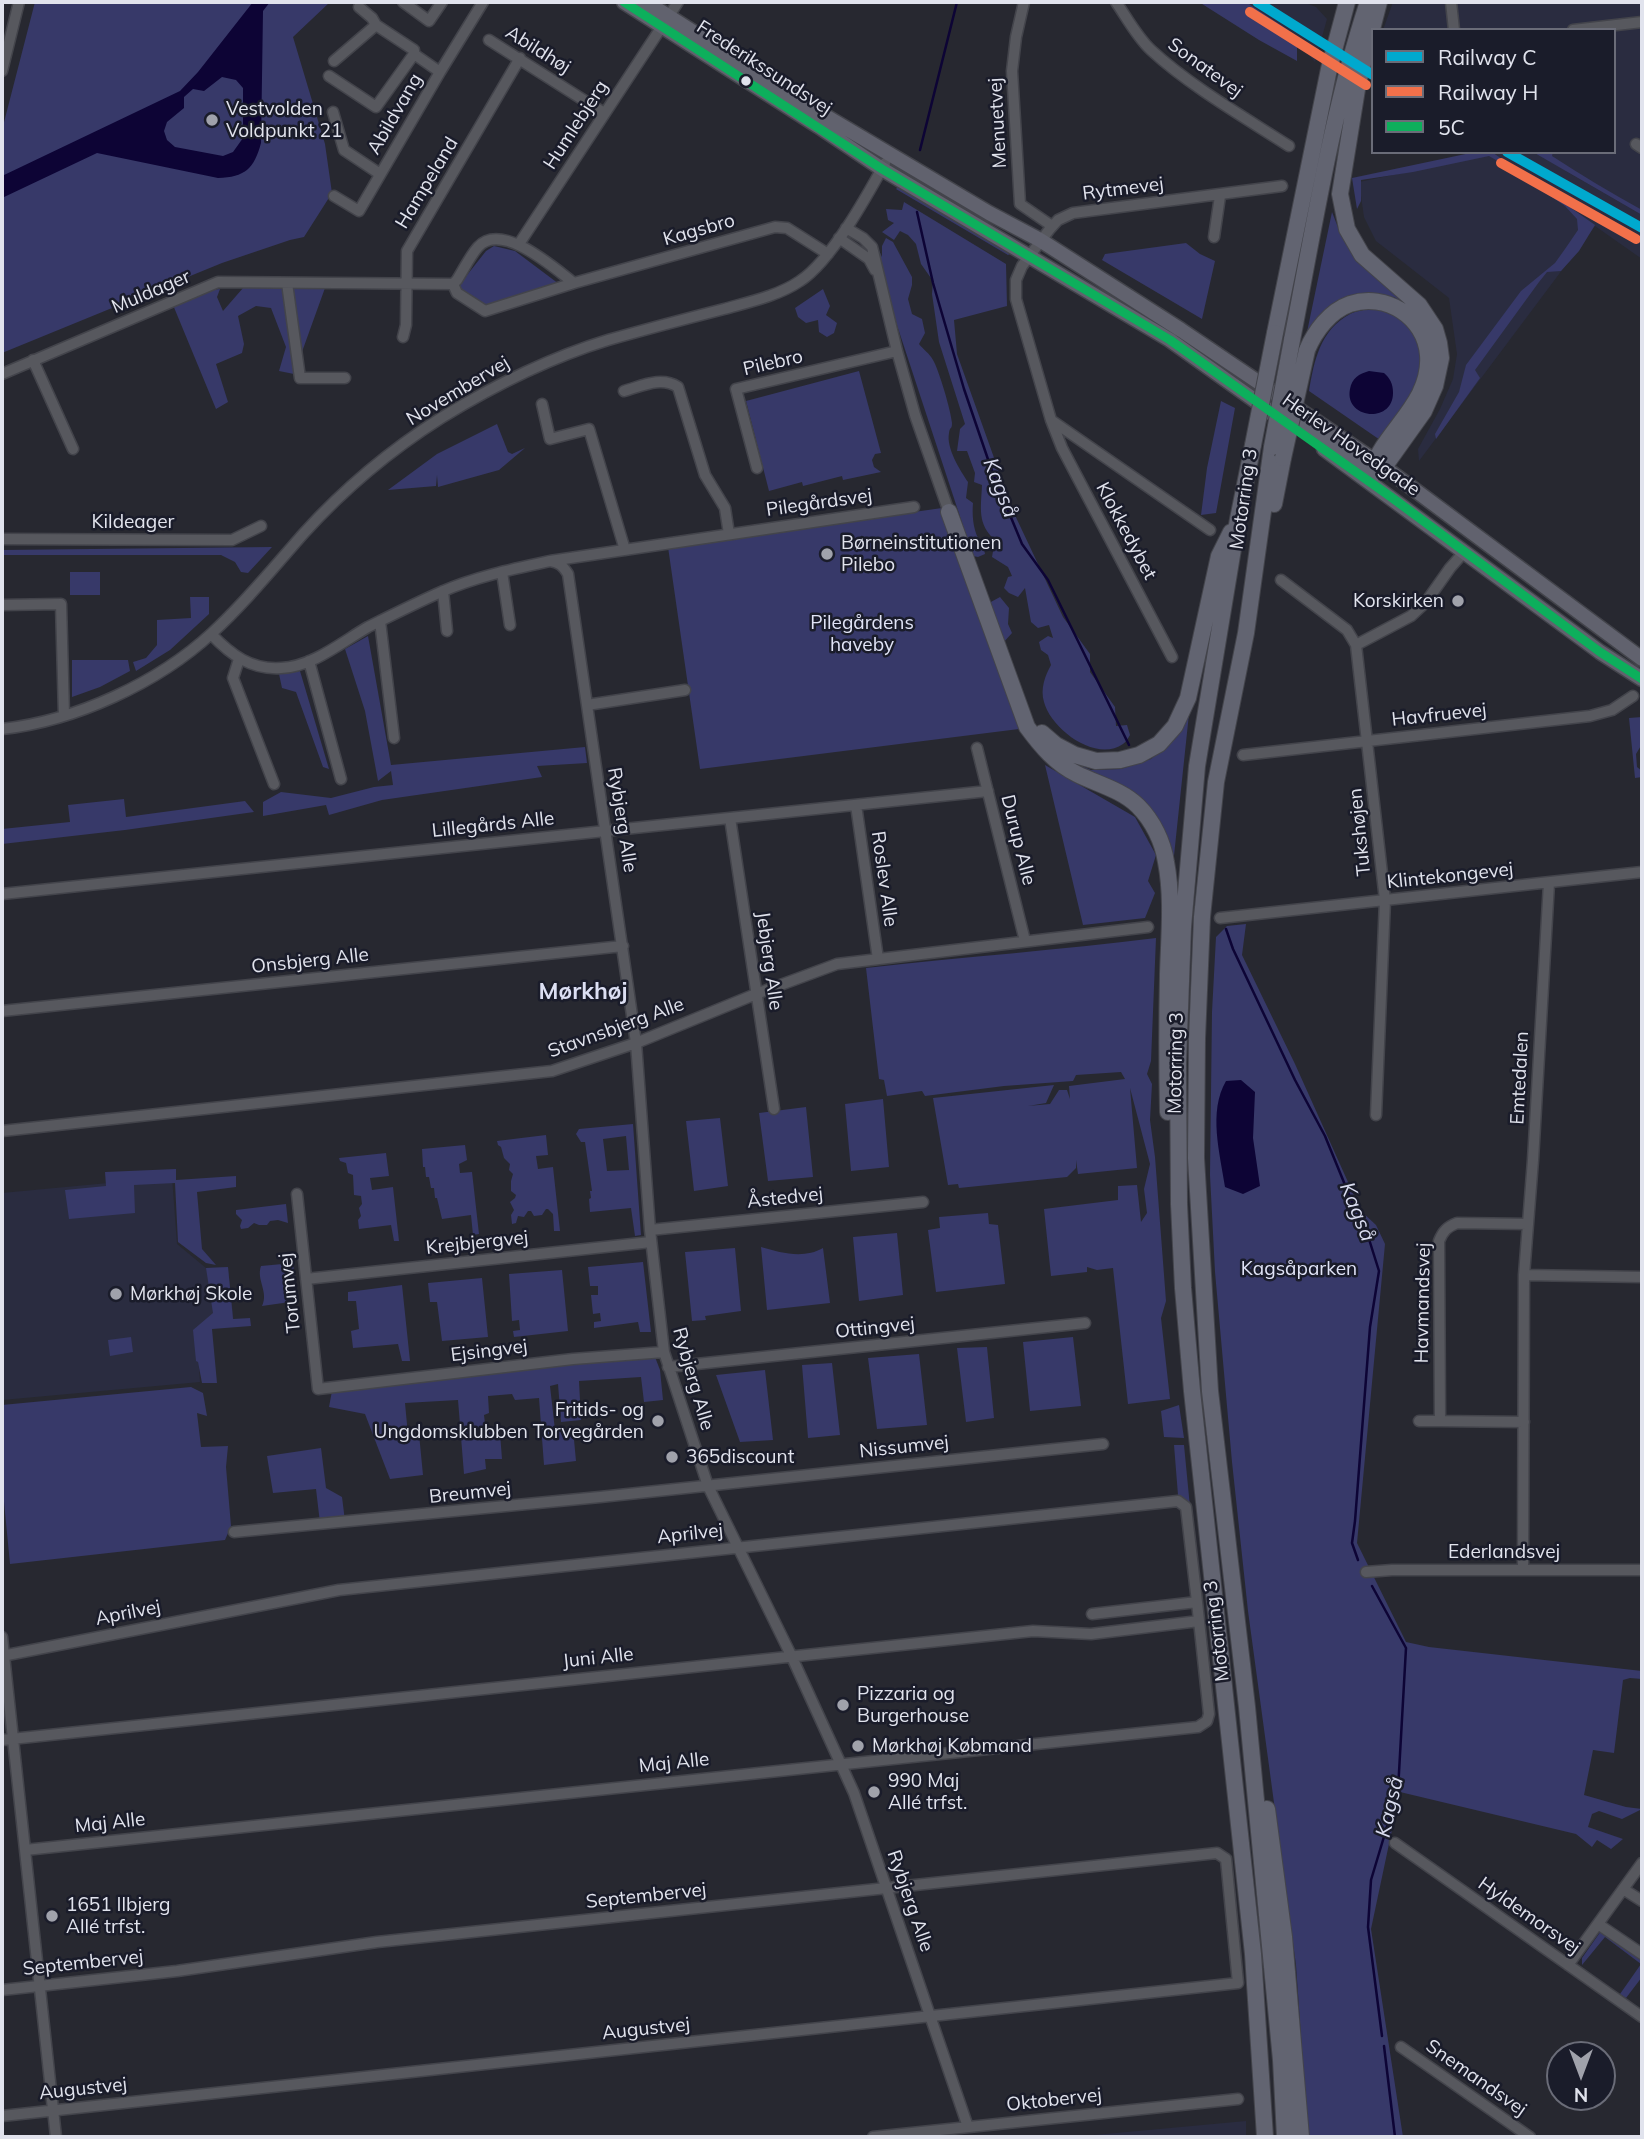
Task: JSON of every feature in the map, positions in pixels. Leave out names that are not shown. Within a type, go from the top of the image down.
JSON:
[{"type":"highway","name":"Motorring 3","points":[[1265,2137],[1253,1954],[1183,1288],[1179,1204],[1178,1063],[1184,914],[1197,766],[1238,519],[1329,69],[1347,2]]},
{"type":"highway","name":"Motorring 3","points":[[1285,2137],[1281,2060],[1247,1707],[1210,1391],[1196,1158],[1197,1039],[1202,917],[1216,782],[1246,633],[1277,453],[1292,340],[1327,162],[1363,38],[1368,2]]},
{"type":"highway","points":[[1363,38],[1379,2]]},
{"type":"highway","points":[[1352,80],[1340,194],[1347,229],[1362,255],[1428,316],[1435,329],[1441,358],[1435,386],[1424,411],[1374,470]]},
{"type":"highway","points":[[1277,453],[1313,336],[1335,313],[1349,305],[1380,301],[1409,315],[1426,342],[1428,358],[1425,379],[1409,414],[1374,470]]},
{"type":"highway","points":[[1270,412],[1283,413],[1374,470]]},
{"type":"highway","points":[[949,512],[1027,727],[1043,749],[1074,773],[1121,794],[1138,805],[1153,824],[1161,843],[1167,863],[1170,914],[1168,1134],[1179,1204]]},
{"type":"highway","points":[[1022,710],[1039,731],[1056,745],[1075,755],[1096,761],[1120,760],[1139,755],[1159,744],[1175,726],[1188,698],[1219,556],[1238,519]]},
{"type":"highway","points":[[1247,1707],[1262,1769],[1284,1937],[1301,2137]]},
{"type":"main road","name":"Frederikssundsvej","points":[[624,2],[666,21],[890,154]]},
{"type":"main road","name":"Frederikssundsvej","points":[[646,2],[666,21],[882,169]]},
{"type":"main road","name":"Herlev Hovedgade","points":[[890,154],[1040,240],[1181,330],[1642,659]]},
{"type":"main road","name":"Herlev Hovedgade","points":[[882,169],[1170,340],[1270,412]]},
{"type":"main road","name":"Herlev Hovedgade","points":[[1374,470],[1465,551],[1600,652],[1642,679]]},
{"type":"street","points":[[2,71],[19,2]]},
{"type":"street","points":[[403,2],[429,21],[442,2]]},
{"type":"street","name":"Abildvang","points":[[334,195],[359,211],[483,2]]},
{"type":"street","name":"Humlebjerg","points":[[519,244],[678,2]]},
{"type":"street","name":"Menuetvej","points":[[1024,2],[1012,71],[1020,204],[1052,226]]},
{"type":"street","name":"Sonatevej","points":[[1116,2],[1150,50],[1196,85],[1289,146]]},
{"type":"street","points":[[1451,2],[1454,28]]},
{"type":"street","name":"Abildvang","points":[[359,7],[376,25],[414,50],[414,54],[440,72]]},
{"type":"street","points":[[1590,28],[1642,22]]},
{"type":"street","points":[[334,61],[376,25]]},
{"type":"street","name":"Abildhøj","points":[[489,40],[604,113]]},
{"type":"street","name":"Abildvang","points":[[329,76],[376,107],[414,54]]},
{"type":"street","name":"Hampeland","points":[[402,337],[406,325],[407,251],[520,58]]},
{"type":"street","name":"Abildvang","points":[[333,112],[344,150],[380,174]]},
{"type":"street","name":"Novembervej","points":[[2,729],[64,715],[105,701],[144,682],[180,658],[211,634],[306,531],[352,486],[438,420],[521,374],[578,351],[765,297],[802,281],[828,254],[890,154]]},
{"type":"street","name":"Rytmevej","points":[[1040,240],[1058,220],[1073,213],[1282,187]]},
{"type":"street","points":[[1214,237],[1220,196]]},
{"type":"street","name":"Kagsbro","points":[[453,284],[457,293],[485,311],[574,283],[775,227],[787,228],[828,254]]},
{"type":"street","points":[[846,228],[872,247],[915,415],[949,512]]},
{"type":"street","points":[[839,238],[869,259],[879,278]]},
{"type":"street","points":[[453,284],[480,245],[491,240],[519,244],[574,283]]},
{"type":"street","points":[[1029,255],[1040,240]]},
{"type":"street","name":"Klokkedybet","points":[[1029,255],[1016,280],[1016,299],[1051,420],[1062,448],[1172,657]]},
{"type":"street","name":"Muldager","points":[[2,374],[218,282],[453,284]]},
{"type":"street","points":[[288,283],[300,378],[345,378]]},
{"type":"street","name":"Pilebro","points":[[757,468],[736,389],[897,351]]},
{"type":"street","points":[[33,360],[73,449]]},
{"type":"street","points":[[624,391],[659,381],[670,382],[678,387],[705,475],[725,508],[729,534]]},
{"type":"street","points":[[542,404],[550,439],[589,429],[625,550]]},
{"type":"street","name":"Klokkedybet","points":[[1051,420],[1210,530]]},
{"type":"street","name":"Pilegårdsvej","points":[[211,634],[227,651],[249,664],[271,668],[294,667],[443,591],[502,572],[550,561],[915,507]]},
{"type":"street","name":"Kildeager","points":[[2,540],[232,540],[261,526]]},
{"type":"street","points":[[1281,580],[1347,630],[1356,645],[1411,616],[1426,602],[1465,551]]},
{"type":"street","name":"Rybjerg Alle","points":[[550,561],[564,567],[568,575],[623,946],[636,1043],[651,1242],[668,1367],[708,1486],[842,1763],[888,1889],[968,2127]]},
{"type":"street","points":[[502,572],[510,625]]},
{"type":"street","points":[[443,591],[447,631]]},
{"type":"street","points":[[2,605],[61,604],[64,715]]},
{"type":"street","points":[[380,621],[394,738]]},
{"type":"street","name":"Tukshøjen","points":[[1356,645],[1385,900],[1376,1115]]},
{"type":"street","points":[[239,659],[233,678],[274,784]]},
{"type":"street","points":[[309,661],[341,779]]},
{"type":"street","points":[[587,705],[685,690]]},
{"type":"street","name":"Havfruevej","points":[[1243,755],[1603,714],[1633,696]]},
{"type":"street","name":"Durup Alle","points":[[977,747],[1025,941]]},
{"type":"street","name":"Lillegårds Alle","points":[[2,894],[988,791]]},
{"type":"street","name":"Roslev Alle","points":[[856,805],[878,959]]},
{"type":"street","name":"Jebjerg Alle","points":[[730,818],[774,1109]]},
{"type":"street","name":"Klintekongevej","points":[[1220,918],[1642,872]]},
{"type":"street","name":"Emtedalen","points":[[1523,1570],[1524,1275],[1549,883]]},
{"type":"street","name":"Stavnsbjerg Alle","points":[[2,1131],[552,1072],[636,1043],[837,964],[1148,927]]},
{"type":"street","name":"Onsbjerg Alle","points":[[2,1012],[623,946]]},
{"type":"street","name":"Torumvej","points":[[297,1194],[318,1389]]},
{"type":"street","name":"Åstedvej","points":[[650,1230],[923,1202]]},
{"type":"street","name":"Havmandsvej","points":[[1440,1421],[1439,1241],[1448,1227],[1457,1223],[1528,1224]]},
{"type":"street","name":"Krejbjergvej","points":[[306,1279],[651,1242]]},
{"type":"street","points":[[1524,1275],[1642,1277]]},
{"type":"street","name":"Ottingvej","points":[[668,1367],[1085,1323]]},
{"type":"street","name":"Ejsingvej","points":[[318,1389],[573,1359],[664,1352]]},
{"type":"street","points":[[1419,1421],[1524,1422]]},
{"type":"street","name":"Nissumvej","points":[[708,1486],[1103,1444]]},
{"type":"street","name":"Breumvej","points":[[234,1532],[708,1486]]},
{"type":"street","name":"Aprilvej","points":[[3,1656],[340,1590],[1178,1501],[1186,1507],[1197,1602]]},
{"type":"street","name":"Ederlandsvej","points":[[1366,1572],[1642,1570]]},
{"type":"street","points":[[1092,1614],[1197,1602]]},
{"type":"street","name":"Maj Alle","points":[[25,1850],[1198,1727],[1207,1721],[1209,1714],[1197,1602]]},
{"type":"street","name":"Juni Alle","points":[[7,1739],[1033,1631],[1091,1634],[1199,1620]]},
{"type":"street","points":[[2,1637],[7,1739],[25,1850],[56,2137]]},
{"type":"street","name":"Hyldemorsvej","points":[[1395,1843],[1642,2017]]},
{"type":"street","name":"Septembervej","points":[[2,1990],[177,1971],[377,1942],[1217,1853],[1226,1859],[1232,1926]]},
{"type":"street","points":[[1568,1965],[1642,1863]]},
{"type":"street","points":[[1623,1889],[1642,1901]]},
{"type":"street","points":[[1598,1924],[1642,1954]]},
{"type":"street","name":"Augustvej","points":[[2,2116],[1238,1983],[1232,1926]]},
{"type":"street","name":"Snemandsvej","points":[[1401,2047],[1530,2137]]},
{"type":"street","name":"Oktobervej","points":[[873,2137],[1238,2099]]},
{"type":"shaded area","points":[[253,2],[270,2],[263,11],[261,143],[247,170],[235,176],[218,178],[97,153],[2,198],[2,176],[180,91]],"holes":[[[222,77],[236,80],[243,88],[243,138],[233,152],[223,156],[175,147],[167,140],[164,131],[167,122],[184,108],[184,97],[193,89],[204,91]]]},
{"type":"shaded area","points":[[1246,2],[1303,2],[1316,7],[1327,19],[1315,62],[1287,29]]},
{"type":"shaded area","points":[[1393,2],[1642,2],[1642,212],[1564,170],[1642,215],[1642,259],[1595,226],[1419,461],[1418,449],[1453,379],[1457,354],[1449,298],[1376,241],[1364,217],[1359,182],[1490,155],[1562,203],[1495,154],[1616,154],[1616,28],[1384,28]]},
{"type":"shaded area","points":[[1369,371],[1384,373],[1393,393],[1391,403],[1385,410],[1369,414],[1354,407],[1350,399],[1350,389],[1354,379]]},
{"type":"shaded area","points":[[1241,1080],[1255,1092],[1253,1138],[1260,1186],[1243,1194],[1225,1187],[1216,1119],[1226,1081]]},
{"type":"shaded area","name":"Mørkhøj Skole","points":[[172,1177],[177,1244],[206,1268],[228,1267],[234,1324],[196,1327],[200,1382],[2,1400],[2,1193]]},
{"type":"shaded area","points":[[1246,2121],[1246,2137],[1073,2137]]},
{"type":"green space","points":[[35,2],[330,2],[293,37],[325,144],[332,193],[304,237],[222,263],[2,353],[2,130]]},
{"type":"green space","points":[[1199,2],[1246,2],[1287,29],[1297,41],[1297,61],[1259,40]]},
{"type":"green space","points":[[1466,154],[1495,154],[1595,225],[1579,251],[1561,271],[1547,272],[1539,282],[1475,370],[1480,378],[1436,439],[1435,434],[1459,392],[1466,365],[1521,291],[1555,263],[1578,230],[1577,219],[1565,206],[1489,156],[1361,180],[1361,201],[1357,209],[1352,178]]},
{"type":"green space","points":[[1536,154],[1552,154],[1596,184],[1642,210],[1642,215]]},
{"type":"green space","points":[[898,187],[1010,252],[1010,254],[896,189]]},
{"type":"green space","points":[[904,202],[1006,264],[1007,306],[954,320],[957,354],[1013,511],[1063,617],[1090,654],[1090,672],[1115,707],[1116,726],[1127,725],[1130,735],[1123,744],[1112,749],[1088,746],[1076,740],[1056,723],[1044,702],[1044,683],[1051,665],[1039,642],[1048,636],[1053,638],[1049,625],[1038,628],[1031,622],[1025,588],[1018,597],[1004,588],[1008,577],[1012,576],[1008,567],[992,557],[995,540],[983,522],[982,485],[974,482],[975,473],[967,451],[957,451],[960,429],[965,424],[939,342],[932,294],[933,281],[921,264],[916,244],[908,235],[900,231],[894,240],[882,232],[894,223],[888,220],[886,209],[902,210]]},
{"type":"green space","points":[[1332,212],[1341,235],[1355,257],[1417,312],[1394,297],[1363,295],[1317,322],[1307,332]]},
{"type":"green space","points":[[886,238],[893,242],[912,277],[908,299],[912,314],[922,319],[925,333],[919,344],[933,360],[947,400],[952,423],[950,445],[954,459],[968,482],[966,498],[973,503],[975,530],[985,552],[978,557],[973,556],[891,307],[874,240],[882,257],[882,246]]},
{"type":"green space","points":[[1186,243],[1215,261],[1202,319],[1102,260],[1105,254]]},
{"type":"green space","points":[[494,246],[515,251],[559,284],[485,306],[460,291],[460,284],[486,251]]},
{"type":"green space","points":[[243,288],[325,288],[294,374],[279,371],[286,347],[271,308],[256,306],[238,316],[244,344],[242,353],[216,364],[228,402],[216,409],[173,305],[210,290],[220,289],[217,297],[223,311]]},
{"type":"green space","points":[[823,289],[830,306],[826,315],[837,323],[834,333],[827,337],[819,332],[818,320],[806,323],[798,317],[795,308]]},
{"type":"green space","points":[[1372,308],[1392,313],[1407,322],[1422,348],[1420,376],[1407,404],[1383,442],[1309,391],[1316,358],[1325,337],[1350,314]]},
{"type":"green space","points":[[859,371],[881,453],[875,454],[872,460],[874,467],[881,472],[843,480],[842,476],[803,486],[802,482],[769,491],[746,401]]},
{"type":"green space","points":[[1221,401],[1235,408],[1216,513],[1201,515],[1207,468]]},
{"type":"green space","points":[[497,424],[508,452],[512,454],[525,448],[499,470],[438,487],[437,475],[436,486],[388,490],[437,454]]},
{"type":"green space","name":"Pilegårdens haveby","points":[[942,508],[983,619],[1019,729],[700,769],[668,547]]},
{"type":"green space","points":[[272,547],[248,573],[241,572],[235,562],[221,555],[2,555],[2,550]]},
{"type":"green space","points":[[70,572],[100,572],[100,595],[70,595]]},
{"type":"green space","points":[[190,597],[209,597],[209,614],[170,650],[136,671],[133,662],[146,658],[157,645],[157,620],[191,618]]},
{"type":"green space","points":[[1000,597],[1009,608],[1008,624],[1012,633],[1003,643],[989,603]]},
{"type":"green space","points":[[368,636],[391,765],[585,747],[587,763],[537,766],[542,777],[382,800],[329,815],[326,805],[263,816],[263,802],[281,792],[331,798],[393,785],[391,771],[378,781],[365,711],[345,649]]},
{"type":"green space","points":[[72,660],[128,660],[130,671],[100,687],[72,697]]},
{"type":"green space","points":[[300,671],[329,769],[323,767],[296,692],[282,688],[279,674]]},
{"type":"green space","points":[[1189,714],[1173,865],[1148,811],[1053,753],[1091,770],[1121,769],[1151,759],[1177,736]]},
{"type":"green space","points":[[1642,717],[1642,744],[1636,754],[1637,767],[1642,771],[1642,777],[1635,778],[1629,718]]},
{"type":"green space","points":[[1045,765],[1135,817],[1156,855],[1148,881],[1155,893],[1145,918],[1083,925]]},
{"type":"green space","points":[[124,799],[126,817],[245,801],[254,812],[2,844],[2,829],[70,822],[68,805]]},
{"type":"green space","name":"Kagsåparken","points":[[1246,924],[1242,955],[1295,1064],[1361,1211],[1376,1225],[1385,1244],[1357,1543],[1406,1642],[1429,1647],[1642,1671],[1642,1679],[1623,1680],[1614,1753],[1593,1750],[1584,1795],[1642,1809],[1622,1819],[1599,1811],[1592,1814],[1588,1827],[1623,1839],[1611,1849],[1597,1840],[1592,1847],[1576,1834],[1400,1792],[1371,1929],[1403,2137],[1308,2137],[1296,1965],[1248,1611],[1232,1462],[1215,1272],[1210,1175],[1212,1012],[1216,937],[1227,926]]},
{"type":"green space","points":[[1156,938],[1151,1061],[1147,1074],[1152,1084],[1150,1120],[1166,1301],[1161,1318],[1170,1399],[1128,1404],[1113,1268],[1097,1270],[1087,1267],[1087,1272],[1051,1276],[1044,1209],[1118,1200],[1118,1186],[1137,1185],[1141,1222],[1147,1213],[1144,1189],[1150,1164],[1130,1088],[1137,1168],[1078,1174],[1076,1160],[1076,1168],[1067,1177],[959,1188],[958,1184],[948,1185],[933,1098],[1054,1085],[1046,1103],[1028,1106],[1050,1104],[1059,1090],[1067,1090],[1070,1099],[1069,1086],[1125,1079],[1121,1072],[1076,1075],[1073,1081],[925,1096],[922,1091],[887,1096],[884,1080],[879,1079],[866,968]]},
{"type":"green space","points":[[883,1099],[889,1167],[851,1171],[845,1104]]},
{"type":"green space","points":[[806,1107],[813,1177],[768,1181],[759,1113]]},
{"type":"green space","points":[[720,1118],[728,1186],[694,1191],[686,1121]]},
{"type":"green space","points":[[633,1124],[641,1235],[635,1236],[631,1208],[590,1212],[589,1199],[592,1191],[585,1142],[581,1142],[576,1134],[579,1129]],"holes":[[[626,1136],[629,1170],[607,1171],[603,1139]]]},
{"type":"green space","points":[[546,1135],[548,1155],[536,1156],[538,1169],[553,1167],[560,1231],[554,1231],[553,1214],[548,1209],[542,1215],[534,1216],[528,1211],[524,1217],[518,1216],[516,1223],[512,1224],[511,1215],[514,1210],[510,1202],[516,1195],[511,1191],[513,1174],[497,1141]]},
{"type":"green space","points":[[465,1145],[467,1160],[459,1164],[460,1173],[472,1172],[479,1234],[473,1235],[471,1215],[442,1219],[434,1188],[431,1188],[423,1167],[422,1149]]},
{"type":"green space","points":[[386,1153],[389,1176],[370,1178],[372,1190],[393,1187],[399,1241],[394,1241],[391,1225],[359,1229],[361,1196],[354,1195],[353,1175],[348,1173],[346,1163],[339,1158]]},
{"type":"green space","points":[[176,1169],[176,1180],[236,1176],[236,1187],[197,1192],[202,1249],[216,1265],[206,1263],[178,1242],[175,1183],[134,1185],[135,1213],[69,1219],[65,1190],[106,1186],[105,1172]]},
{"type":"green space","points":[[286,1204],[288,1223],[278,1220],[270,1221],[267,1225],[254,1223],[241,1229],[242,1220],[236,1210]]},
{"type":"green space","points":[[988,1213],[989,1224],[998,1225],[1005,1284],[936,1292],[928,1230],[940,1228],[939,1217]]},
{"type":"green space","points":[[897,1233],[903,1295],[859,1301],[853,1237]]},
{"type":"green space","points":[[761,1247],[800,1254],[823,1248],[830,1303],[767,1310]]},
{"type":"green space","points":[[735,1248],[741,1311],[705,1316],[706,1320],[692,1321],[685,1252]]},
{"type":"green space","points":[[643,1262],[651,1332],[640,1332],[638,1322],[594,1328],[594,1322],[601,1321],[600,1313],[593,1314],[591,1295],[598,1295],[598,1286],[590,1286],[588,1267]]},
{"type":"green space","points":[[293,1263],[297,1301],[262,1306],[264,1296],[261,1266]]},
{"type":"green space","points":[[228,1267],[233,1319],[250,1318],[251,1326],[212,1329],[217,1383],[202,1383],[196,1361],[193,1330],[213,1313],[206,1268]]},
{"type":"green space","points":[[562,1270],[568,1331],[514,1337],[513,1331],[520,1330],[519,1320],[512,1321],[509,1274]]},
{"type":"green space","points":[[482,1278],[488,1337],[442,1341],[437,1302],[430,1302],[428,1283]]},
{"type":"green space","points":[[402,1285],[410,1361],[402,1361],[398,1344],[353,1348],[351,1331],[359,1329],[356,1301],[348,1301],[348,1292]]},
{"type":"green space","points":[[131,1337],[133,1352],[110,1356],[108,1340]]},
{"type":"green space","points":[[1073,1337],[1081,1406],[1030,1411],[1023,1342]]},
{"type":"green space","points":[[987,1347],[994,1418],[966,1422],[957,1348]]},
{"type":"green space","points":[[919,1354],[927,1425],[877,1429],[868,1358]]},
{"type":"green space","points":[[655,1357],[660,1370],[663,1400],[644,1402],[641,1377],[579,1381],[581,1420],[561,1422],[558,1384],[550,1386],[555,1430],[573,1429],[576,1461],[544,1465],[539,1398],[515,1400],[512,1394],[488,1396],[489,1413],[484,1415],[486,1432],[500,1433],[502,1459],[485,1459],[486,1469],[464,1474],[458,1400],[405,1403],[408,1435],[419,1434],[423,1475],[390,1479],[365,1414],[329,1407],[332,1391],[456,1375]]},
{"type":"green space","points":[[832,1363],[840,1435],[808,1438],[802,1365]]},
{"type":"green space","points":[[765,1370],[773,1440],[740,1442],[716,1375]]},
{"type":"green space","points":[[191,1387],[203,1393],[207,1416],[197,1413],[201,1447],[228,1446],[226,1467],[231,1526],[225,1540],[10,1564],[2,1481],[2,1405]]},
{"type":"green space","points":[[1179,1405],[1184,1438],[1164,1437],[1161,1411]]},
{"type":"green space","points":[[1174,1445],[1184,1445],[1190,1507],[1178,1495]]},
{"type":"green space","points":[[321,1448],[326,1488],[342,1497],[345,1521],[320,1523],[316,1489],[273,1493],[267,1456]]},
{"type":"green space","points":[[1601,1931],[1642,1960],[1642,1977],[1626,1998],[1620,1994],[1641,1964],[1605,1937],[1582,1965],[1582,1958]]},
{"type":"waterway","name":"Kagså","points":[[920,150],[957,2]]},
{"type":"waterway","name":"Kagså","points":[[917,212],[933,283],[964,389],[993,474],[1022,544],[1048,580],[1129,745]]},
{"type":"waterway","name":"Kagså","points":[[1226,929],[1295,1080],[1325,1136],[1352,1202],[1363,1220],[1379,1271],[1370,1327],[1352,1543],[1358,1560]]},
{"type":"waterway","name":"Kagså","points":[[1372,1586],[1406,1648],[1398,1790],[1371,1880],[1368,1927],[1382,2036]]},
{"type":"waterway","name":"Kagså","points":[[1384,2046],[1395,2137]]},
{"type":"rail line","name":"C","points":[[1257,2],[1371,74]]},
{"type":"rail line","name":"H","points":[[1250,12],[1366,85]]},
{"type":"rail line","name":"C","points":[[1511,154],[1642,228]]},
{"type":"rail line","name":"H","points":[[1501,163],[1636,239]]},
{"type":"transit line","name":"5C","points":[[624,2],[882,169],[1170,340],[1391,497],[1600,652],[1642,679]]},
{"type":"place","name":"Vestvolden Voldpunkt 21","points":[[212,120]]},
{"type":"place","name":"Børneinstitutionen Pilebo","points":[[827,554]]},
{"type":"place","name":"Korskirken","points":[[1458,601]]},
{"type":"place","name":"Mørkhøj Skole","points":[[116,1294]]},
{"type":"place","name":"Fritids- og Ungdomsklubben Torvegården","points":[[658,1421]]},
{"type":"place","name":"365discount","points":[[672,1457]]},
{"type":"place","name":"Pizzaria og Burgerhouse","points":[[843,1705]]},
{"type":"place","name":"Mørkhøj Købmand","points":[[858,1746]]},
{"type":"place","name":"990 Maj Allé trfst.","points":[[874,1792]]},
{"type":"place","name":"1651 Ilbjerg Allé trfst.","points":[[52,1916]]},
{"type":"district","name":"Mørkhøj","points":[[583,992]]}]
